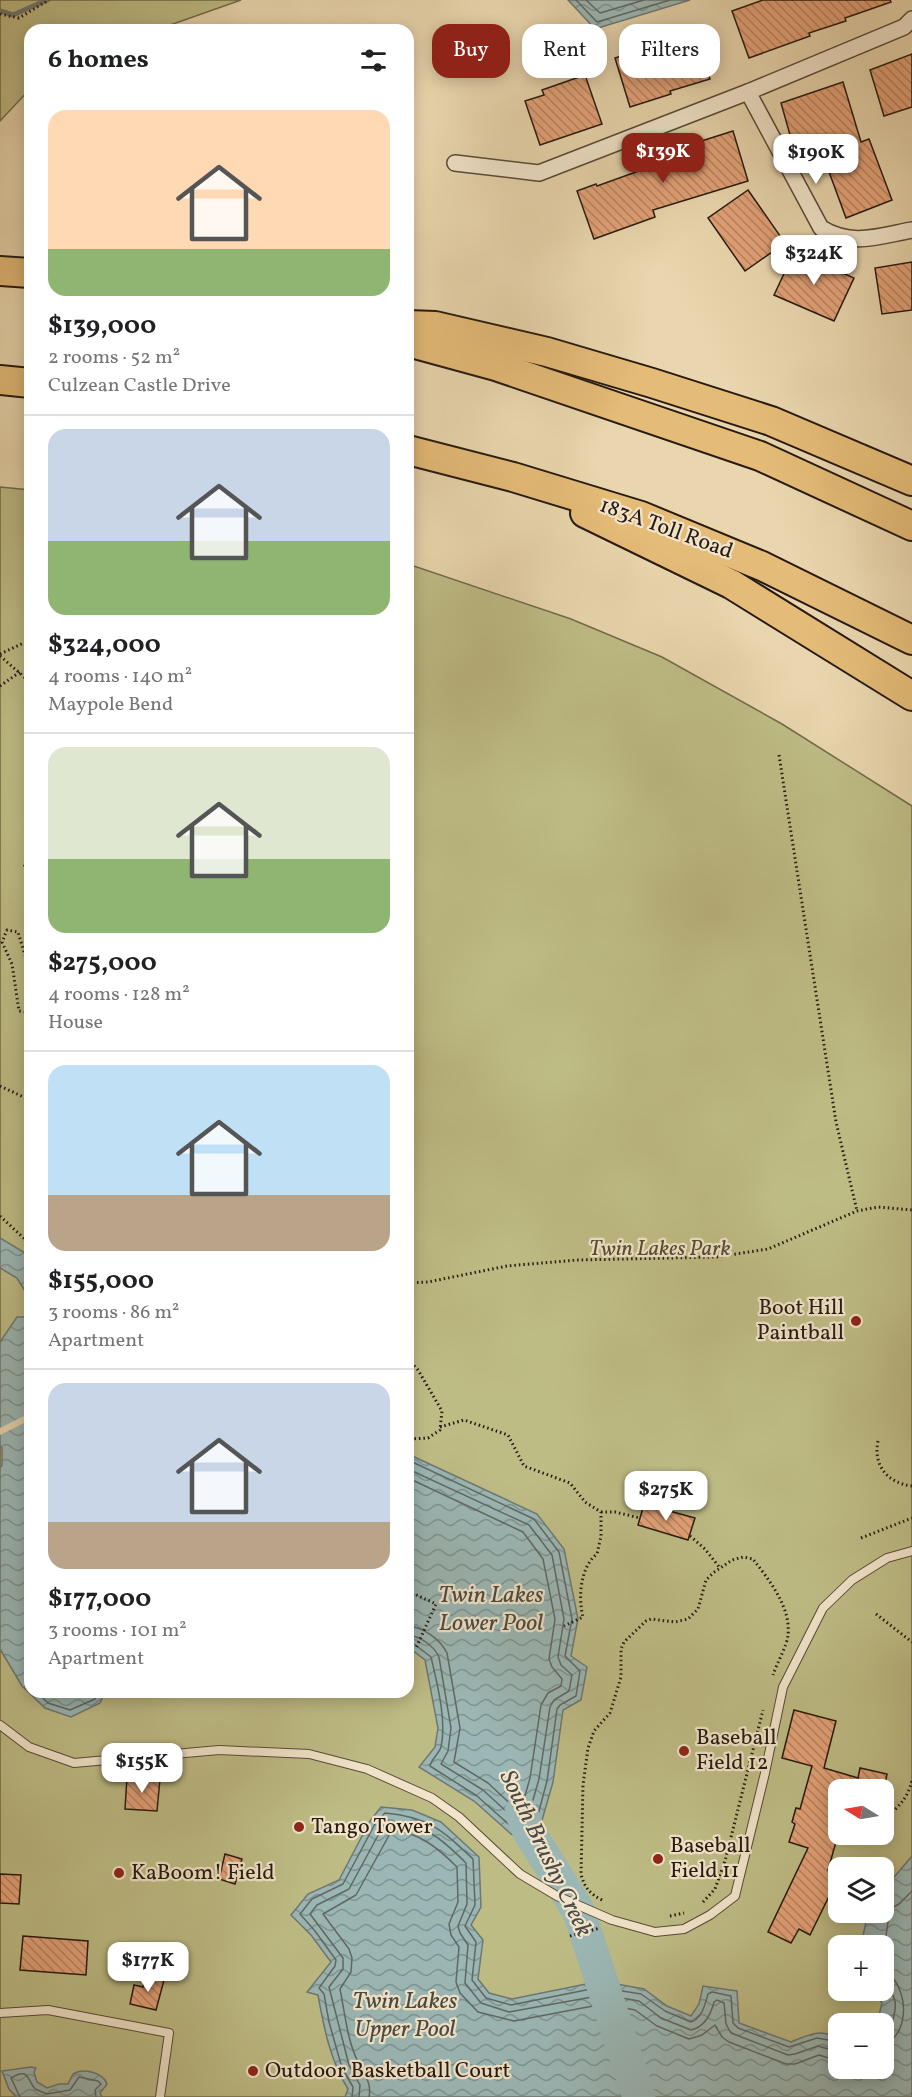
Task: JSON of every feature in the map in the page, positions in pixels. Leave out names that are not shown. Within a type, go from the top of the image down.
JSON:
[{"type":"highway","points":[[0,271],[24,273]]},
{"type":"highway","points":[[414,325],[435,326],[547,352],[652,383],[771,421],[912,481]]},
{"type":"highway","points":[[414,344],[496,366],[760,456],[912,526]]},
{"type":"highway","points":[[0,380],[24,382]]},
{"type":"highway","name":"183A Toll Road","points":[[414,452],[513,477],[652,521],[762,566],[912,640]]},
{"type":"highway","points":[[513,477],[731,584],[912,696]]},
{"type":"street","points":[[454,163],[539,173],[748,92],[904,27],[912,18]]},
{"type":"street","points":[[748,92],[821,228],[835,237],[855,239],[912,230]]},
{"type":"lane","points":[[0,1725],[29,1747],[74,1763],[219,1750],[309,1754],[368,1769],[432,1798],[459,1817],[520,1874],[557,1896],[612,1920],[655,1932],[684,1929],[710,1915],[735,1896],[783,1687],[823,1608],[852,1580],[887,1558],[912,1551]]},
{"type":"lane","points":[[0,2013],[48,2010],[169,2033],[160,2097]]},
{"type":"path","points":[[0,14],[18,18],[49,0]]},
{"type":"path","points":[[24,643],[0,655],[24,676]]},
{"type":"path","points":[[0,686],[20,672]]},
{"type":"path","points":[[779,755],[836,1122],[857,1211]]},
{"type":"path","points":[[24,951],[18,932],[7,930],[2,942],[12,964],[19,1011],[24,1012]]},
{"type":"path","points":[[0,1086],[24,1097]]},
{"type":"path","points":[[414,1283],[507,1266],[577,1260],[716,1257],[768,1249],[857,1211],[878,1207],[912,1210]]},
{"type":"path","points":[[0,1216],[24,1238]]},
{"type":"path","points":[[414,1366],[442,1411],[440,1430],[428,1438],[414,1439]]},
{"type":"path","points":[[440,1427],[464,1420],[508,1435],[524,1466],[570,1483],[585,1502],[601,1512],[615,1512],[640,1518]]},
{"type":"path","points":[[878,1441],[878,1463],[882,1470],[893,1481],[912,1486]]},
{"type":"path","points":[[564,1626],[583,1617],[580,1604],[582,1583],[592,1558],[597,1554],[601,1536],[601,1512]]},
{"type":"path","points":[[861,1538],[912,1518]]},
{"type":"path","points":[[690,1536],[705,1549],[720,1568]]},
{"type":"path","points":[[609,1904],[592,1895],[584,1886],[581,1874],[583,1785],[588,1748],[594,1731],[609,1713],[621,1677],[621,1649],[624,1642],[651,1619],[675,1622],[688,1619],[698,1609],[706,1580],[732,1560],[743,1557],[753,1559],[778,1592],[788,1635],[771,1682]]},
{"type":"path","points":[[414,1594],[436,1604],[416,1648]]},
{"type":"path","points":[[876,1614],[912,1642]]},
{"type":"path","points":[[698,1906],[715,1889],[725,1861],[766,1702]]},
{"type":"path","points":[[894,1812],[908,1795],[912,1780]]},
{"type":"path","points":[[664,1918],[691,1910]]},
{"type":"path","points":[[570,1936],[593,1929]]},
{"type":"green space","points":[[0,0],[241,0],[173,24],[24,24],[24,95],[0,121]]},
{"type":"green space","name":"Twin Lakes Park","points":[[0,487],[24,489],[24,1698],[414,1698],[414,566],[571,619],[662,657],[782,724],[912,806],[912,2097],[0,2097]]},
{"type":"water","points":[[568,0],[690,0],[607,25],[590,24]]},
{"type":"water","points":[[0,1238],[24,1252],[24,1289],[17,1278],[0,1268]]},
{"type":"water","points":[[17,1317],[24,1317],[24,1688],[0,1649],[0,1468],[2,1448],[0,1446],[0,1342]]},
{"type":"water","name":"Twin Lakes Lower Pool","points":[[414,1457],[537,1514],[564,1549],[578,1619],[571,1656],[587,1667],[581,1700],[563,1710],[553,1782],[540,1827],[549,1850],[539,1852],[527,1849],[527,1840],[511,1834],[474,1801],[419,1767],[435,1747],[438,1728],[425,1660],[414,1652]]},
{"type":"water","points":[[35,1698],[102,1698],[100,1703],[71,1717],[45,1708]]},
{"type":"water","name":"Twin Lakes Upper Pool","points":[[381,1807],[412,1810],[441,1822],[479,1857],[481,1907],[471,1925],[483,1940],[478,1979],[489,1993],[512,1999],[591,1983],[611,1983],[644,1989],[667,2006],[691,2016],[699,2004],[703,1986],[737,1991],[739,2023],[791,2042],[815,2033],[828,2034],[828,2079],[894,2079],[894,2013],[880,2013],[881,2001],[894,2001],[894,1935],[863,1935],[866,1923],[894,1923],[894,1877],[912,1856],[912,2097],[345,2097],[348,2089],[332,2055],[318,1995],[307,1992],[331,1962],[311,1935],[291,1915],[308,1894],[339,1880],[370,1821]]},
{"type":"water","points":[[36,2068],[34,2072],[37,2082],[47,2088],[68,2084],[73,2074],[82,2071],[97,2074],[107,2084],[100,2093],[102,2097],[16,2097],[9,2089],[2,2071]]},
{"type":"pier","points":[[24,1416],[24,1423],[0,1435],[0,1428]]},
{"type":"building","points":[[763,0],[890,0],[891,2],[845,18],[846,21],[809,33],[810,36],[749,58],[732,11]]},
{"type":"building","points":[[912,54],[912,107],[884,116],[870,70]]},
{"type":"building","points":[[619,57],[619,71],[615,58]]},
{"type":"building","points":[[576,78],[586,78],[602,124],[540,145],[525,101],[544,95],[542,90]]},
{"type":"building","points":[[621,78],[710,78],[670,91],[671,94],[630,107]]},
{"type":"building","points":[[843,82],[861,142],[869,139],[892,200],[846,218],[818,142],[794,149],[781,103]]},
{"type":"building","points":[[733,131],[748,181],[653,210],[655,217],[594,239],[577,191],[647,168],[645,161],[693,147],[692,144]]},
{"type":"building","points":[[748,190],[785,243],[745,271],[708,218]]},
{"type":"building","points":[[796,248],[817,258],[816,261],[854,278],[834,321],[774,295]]},
{"type":"building","points":[[912,262],[912,310],[882,314],[875,268]]},
{"type":"building","points":[[644,1504],[695,1518],[688,1540],[638,1525]]},
{"type":"building","points":[[794,1710],[836,1721],[824,1768],[858,1778],[860,1768],[887,1774],[886,1779],[828,1779],[828,1845],[835,1845],[832,1857],[828,1857],[828,1898],[810,1935],[799,1929],[791,1943],[768,1932],[808,1848],[789,1842],[795,1824],[792,1822],[796,1808],[800,1809],[812,1766],[782,1758]]},
{"type":"building","points":[[127,1777],[160,1779],[157,1811],[125,1809]]},
{"type":"building","points":[[225,1854],[242,1859],[235,1884],[219,1879]]},
{"type":"building","points":[[0,1874],[21,1875],[19,1904],[0,1903]]},
{"type":"building","points":[[23,1936],[88,1941],[86,1975],[20,1970]]},
{"type":"building","points":[[146,1975],[164,1980],[156,2010],[130,2004],[134,1985],[143,1987]]},
{"type":"waterway","points":[[0,11],[13,15],[47,0]]},
{"type":"waterway","name":"South Brushy Creek","points":[[521,1812],[529,1832],[579,1912],[639,2097]]},
{"type":"place","name":"Boot Hill Paintball","points":[[856,1321]]},
{"type":"place","name":"Baseball Field 12","points":[[684,1751]]},
{"type":"place","name":"Tango Tower","points":[[299,1827]]},
{"type":"place","name":"Baseball Field 11","points":[[658,1859]]},
{"type":"place","name":"KaBoom! Field","points":[[119,1873]]},
{"type":"place","name":"Outdoor Basketball Court","points":[[253,2071]]}]
